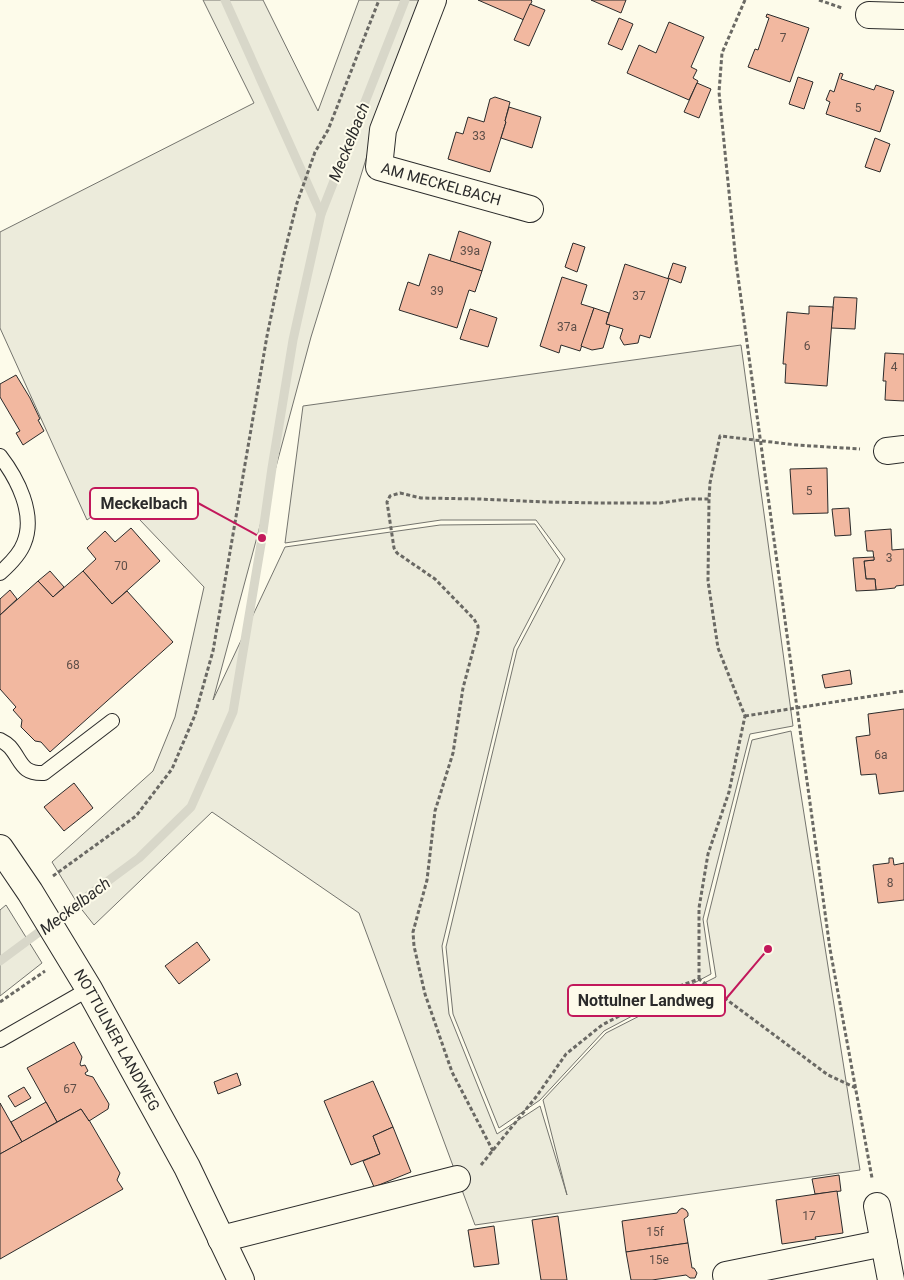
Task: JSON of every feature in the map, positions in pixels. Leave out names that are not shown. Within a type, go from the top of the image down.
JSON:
[{"type":"street","name":"AM MECKELBACH","points":[[433,0],[383,130],[379,167],[530,209]]},
{"type":"street","points":[[869,15],[904,16]]},
{"type":"street","name":"NOTTULNER LANDWEG","points":[[0,848],[34,897],[89,989],[187,1167],[241,1280]]},
{"type":"street","points":[[221,1239],[457,1179]]},
{"type":"street","points":[[877,1206],[891,1280]]},
{"type":"street","points":[[727,1280],[726,1276],[884,1243]]},
{"type":"lane","points":[[0,456],[10,468],[26,502],[28,527],[24,543],[10,564],[0,573]]},
{"type":"lane","points":[[0,740],[9,745],[23,767],[33,774],[44,773],[112,721]]},
{"type":"lane","points":[[0,1040],[89,989]]},
{"type":"path","points":[[34,897],[136,816],[172,769],[195,715],[213,651],[267,336],[282,258],[296,203],[315,152],[328,130],[379,0]]},
{"type":"path","points":[[745,0],[722,53],[719,92],[736,262],[830,949],[877,1206]]},
{"type":"path","points":[[700,979],[699,908],[708,854],[729,792],[745,716],[718,648],[708,581],[710,483],[720,436],[797,445],[895,450]]},
{"type":"path","points":[[493,1151],[452,1072],[426,994],[412,932],[427,880],[436,811],[453,753],[463,688],[478,626],[474,619],[435,579],[397,553],[394,548],[387,502],[390,496],[400,493],[421,498],[546,502],[660,503],[688,499],[709,499]]},
{"type":"path","points":[[745,716],[904,691]]},
{"type":"path","points":[[0,1002],[66,950]]},
{"type":"path","points":[[700,979],[828,1074],[856,1088]]},
{"type":"path","points":[[457,1179],[481,1164],[536,1097],[566,1054],[602,1024],[671,989],[700,979]]},
{"type":"shaded area","points":[[203,0],[263,0],[318,111],[359,0],[424,0],[383,104],[311,337],[213,700],[285,547],[440,525],[535,524],[560,560],[514,648],[442,946],[449,1014],[497,1134],[540,1106],[567,1195],[543,1100],[606,1033],[716,977],[707,921],[752,740],[791,731],[860,1170],[475,1225],[359,913],[212,812],[94,925],[79,906],[52,862],[153,771],[175,717],[204,587],[118,497],[87,520],[0,328],[0,232],[254,103]]},
{"type":"shaded area","points":[[741,345],[793,726],[750,734],[703,919],[711,974],[604,1031],[540,1100],[499,1128],[453,1014],[446,947],[517,650],[565,559],[536,520],[441,520],[285,543],[303,406]]},
{"type":"shaded area","points":[[6,905],[42,963],[0,996],[0,910]]},
{"type":"building","points":[[478,0],[531,0],[532,1],[524,20]]},
{"type":"building","points":[[591,0],[626,0],[621,13]]},
{"type":"building","points":[[530,4],[545,10],[529,46],[514,40]]},
{"type":"building","points":[[767,14],[809,28],[790,82],[748,67],[755,49],[758,50],[769,18],[766,17]]},
{"type":"building","points":[[619,18],[633,24],[622,50],[608,44]]},
{"type":"building","points":[[669,22],[704,37],[691,67],[697,70],[693,78],[698,81],[689,100],[627,73],[639,45],[656,53]]},
{"type":"building","points":[[840,73],[843,74],[841,79],[874,90],[876,85],[894,91],[880,132],[826,114],[830,102],[826,100],[830,90],[834,92]]},
{"type":"building","points":[[798,77],[813,82],[804,109],[789,104]]},
{"type":"building","points":[[697,83],[711,89],[699,118],[684,112]]},
{"type":"building","points":[[495,97],[510,102],[506,122],[490,172],[448,159],[456,132],[463,134],[468,117],[484,122],[490,99]]},
{"type":"building","points":[[509,107],[541,117],[532,148],[501,138]]},
{"type":"building","points":[[875,138],[890,144],[880,172],[865,167]]},
{"type":"building","points":[[459,231],[491,242],[482,271],[450,261]]},
{"type":"building","points":[[573,243],[585,247],[577,272],[565,267]]},
{"type":"building","points":[[429,254],[482,271],[475,292],[469,290],[457,328],[399,310],[408,282],[419,286]]},
{"type":"building","points":[[673,263],[686,267],[681,283],[668,278]]},
{"type":"building","points":[[625,264],[669,279],[650,338],[640,335],[638,343],[624,345],[620,338],[623,329],[606,324]]},
{"type":"building","points":[[562,277],[587,285],[581,304],[594,308],[580,351],[561,345],[559,353],[540,346]]},
{"type":"building","points":[[834,297],[857,298],[855,329],[831,328]]},
{"type":"building","points":[[809,306],[833,307],[827,386],[785,383],[786,364],[783,364],[787,312],[809,314]]},
{"type":"building","points":[[594,308],[609,313],[606,324],[610,325],[603,348],[592,350],[581,346]]},
{"type":"building","points":[[470,309],[497,318],[488,347],[460,339]]},
{"type":"building","points":[[885,353],[904,354],[904,401],[885,400],[886,381],[883,381]]},
{"type":"building","points":[[16,375],[30,398],[44,431],[23,445],[16,433],[20,431],[0,397],[0,384]]},
{"type":"building","points":[[827,468],[828,513],[793,514],[790,469]]},
{"type":"building","points":[[849,508],[851,535],[835,536],[832,509]]},
{"type":"building","points":[[131,528],[160,561],[112,604],[83,571],[96,559],[87,548],[105,531],[115,542]]},
{"type":"building","points":[[891,529],[892,550],[904,549],[904,585],[876,590],[875,579],[866,579],[864,561],[874,560],[873,551],[867,551],[865,531]]},
{"type":"building","points":[[874,557],[874,560],[864,561],[866,579],[875,579],[876,590],[856,591],[853,558]]},
{"type":"building","points":[[50,571],[64,587],[53,597],[38,581]]},
{"type":"building","points":[[83,571],[112,604],[127,591],[173,642],[50,752],[41,742],[35,741],[21,727],[22,720],[13,710],[16,707],[0,689],[0,615],[38,581],[53,597]]},
{"type":"building","points":[[10,590],[17,599],[0,615],[0,599]]},
{"type":"building","points":[[850,670],[852,684],[825,688],[822,675]]},
{"type":"building","points":[[904,709],[904,791],[879,794],[876,774],[861,775],[856,737],[870,735],[868,714]]},
{"type":"building","points":[[74,783],[93,808],[64,831],[44,807]]},
{"type":"building","points":[[889,858],[893,858],[894,865],[904,863],[904,900],[878,903],[873,865],[889,863]]},
{"type":"building","points":[[197,942],[210,960],[179,984],[165,966]]},
{"type":"building","points":[[74,1042],[82,1057],[81,1066],[85,1065],[88,1071],[85,1073],[86,1075],[93,1077],[109,1104],[108,1109],[89,1121],[81,1109],[57,1122],[27,1068]]},
{"type":"building","points":[[237,1073],[241,1085],[218,1094],[214,1082]]},
{"type":"building","points":[[373,1081],[393,1127],[373,1136],[380,1154],[351,1165],[324,1101]]},
{"type":"building","points":[[24,1087],[31,1098],[15,1107],[8,1096]]},
{"type":"building","points":[[46,1102],[57,1122],[22,1142],[11,1122]]},
{"type":"building","points":[[0,1103],[22,1142],[0,1154]]},
{"type":"building","points":[[81,1109],[120,1173],[117,1180],[123,1189],[0,1259],[0,1154]]},
{"type":"building","points":[[393,1127],[411,1172],[374,1187],[363,1161],[380,1154],[373,1136]]},
{"type":"building","points":[[839,1175],[841,1191],[815,1194],[812,1179]]},
{"type":"building","points":[[837,1191],[843,1233],[782,1244],[776,1200]]},
{"type":"building","points":[[682,1208],[688,1213],[688,1216],[684,1219],[688,1243],[626,1252],[622,1221],[677,1213]]},
{"type":"building","points":[[558,1216],[567,1280],[541,1280],[532,1220]]},
{"type":"building","points":[[494,1226],[499,1264],[474,1267],[468,1230]]},
{"type":"building","points":[[688,1243],[692,1268],[697,1273],[695,1278],[690,1278],[686,1275],[652,1280],[631,1280],[626,1252]]},
{"type":"waterway","points":[[225,0],[321,214]]},
{"type":"waterway","name":"Meckelbach","points":[[0,961],[139,858],[191,807],[233,712],[293,340],[321,214],[405,0]]},
{"type":"place","name":"Meckelbach","points":[[262,538]]},
{"type":"place","name":"Nottulner Landweg","points":[[768,949]]}]
